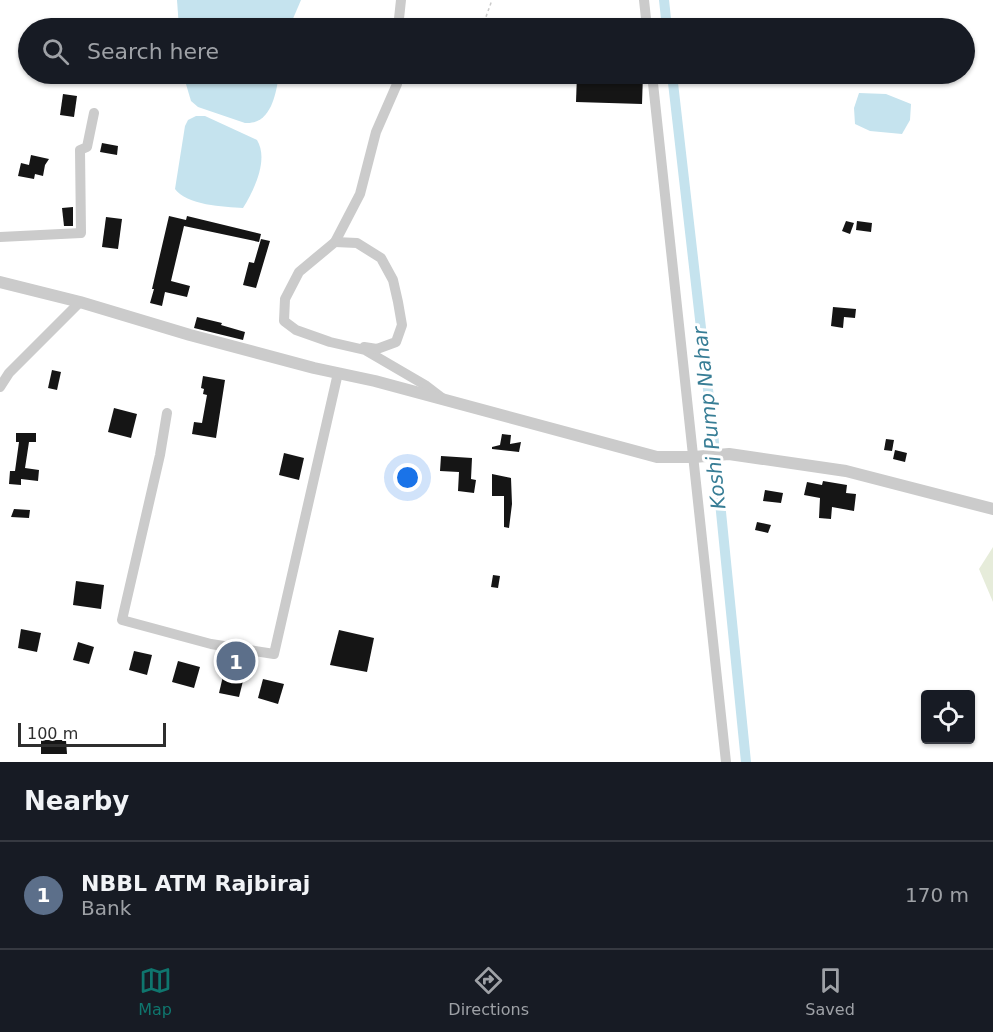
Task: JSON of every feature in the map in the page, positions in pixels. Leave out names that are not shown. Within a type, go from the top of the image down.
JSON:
[{"type":"street","points":[[399,18],[400,0]]},
{"type":"street","points":[[644,0],[646,18]]},
{"type":"street","points":[[397,84],[376,132],[360,194],[335,242],[299,272],[285,299],[284,321],[296,330],[330,342],[365,350],[425,385],[444,400]]},
{"type":"street","points":[[653,84],[726,762]]},
{"type":"street","points":[[0,237],[81,233],[80,150],[87,147],[94,113]]},
{"type":"street","points":[[330,342],[378,349],[396,342],[402,325],[393,280],[381,258],[357,243],[335,242]]},
{"type":"street","points":[[0,282],[80,302],[190,335],[375,381],[657,457],[729,454],[846,471],[993,509]]},
{"type":"street","points":[[0,387],[9,373],[80,302]]},
{"type":"street","points":[[167,413],[160,455],[122,620],[211,644],[274,654],[338,373]]},
{"type":"path","points":[[486,18],[492,0]]},
{"type":"green space","points":[[993,547],[993,602],[979,569]]},
{"type":"water","points":[[177,0],[301,0],[293,18],[178,18]]},
{"type":"water","points":[[186,84],[277,84],[271,107],[261,119],[254,122],[245,123],[198,107],[191,101]]},
{"type":"water","points":[[859,93],[886,94],[911,104],[910,120],[902,134],[870,131],[855,124],[854,108]]},
{"type":"water","points":[[196,116],[205,116],[257,140],[261,166],[252,193],[243,208],[196,202],[175,189],[185,126],[188,120]]},
{"type":"building","points":[[577,84],[643,84],[642,104],[576,102]]},
{"type":"building","points":[[63,94],[77,96],[74,117],[60,115]]},
{"type":"building","points":[[102,143],[118,146],[117,155],[100,152]]},
{"type":"building","points":[[31,155],[49,159],[43,176],[35,174],[34,179],[18,176],[21,163],[29,165]]},
{"type":"building","points":[[73,207],[73,226],[64,226],[62,208]]},
{"type":"building","points":[[169,216],[186,220],[187,216],[261,234],[259,242],[184,226],[171,281],[190,286],[187,297],[165,292],[162,306],[150,303]]},
{"type":"building","points":[[106,217],[122,219],[118,249],[102,247]]},
{"type":"building","points":[[846,221],[854,223],[850,234],[842,231]]},
{"type":"building","points":[[857,221],[872,223],[871,232],[856,230]]},
{"type":"building","points":[[261,239],[270,241],[256,288],[243,285],[249,262],[254,263]]},
{"type":"building","points":[[833,307],[856,309],[855,318],[844,317],[843,328],[831,326]]},
{"type":"building","points":[[197,317],[245,332],[243,340],[194,328]]},
{"type":"building","points":[[52,370],[61,372],[57,390],[48,388]]},
{"type":"building","points":[[203,376],[225,380],[216,438],[192,434],[194,422],[202,423],[207,395],[203,394],[204,389],[201,388]]},
{"type":"building","points":[[114,408],[137,414],[131,438],[108,432]]},
{"type":"building","points":[[16,433],[36,433],[36,442],[29,442],[25,468],[39,470],[38,481],[21,479],[21,485],[9,484],[10,471],[15,471],[19,442],[16,442]]},
{"type":"building","points":[[502,434],[511,435],[510,444],[521,442],[519,452],[492,449],[500,445]]},
{"type":"building","points":[[886,439],[894,440],[892,451],[884,450]]},
{"type":"building","points":[[895,450],[907,453],[905,462],[893,459]]},
{"type":"building","points":[[284,453],[304,458],[299,480],[279,475]]},
{"type":"building","points":[[441,456],[472,458],[471,479],[476,480],[474,493],[458,491],[459,472],[440,471]]},
{"type":"building","points":[[492,474],[511,478],[512,504],[509,528],[504,527],[504,496],[492,496]]},
{"type":"building","points":[[823,481],[847,485],[846,493],[856,494],[854,511],[832,507],[831,519],[819,518],[820,498],[804,495],[807,482],[822,485]]},
{"type":"building","points":[[765,490],[783,493],[781,503],[763,501]]},
{"type":"building","points":[[14,509],[30,510],[29,518],[11,517]]},
{"type":"building","points":[[757,522],[771,525],[768,533],[755,530]]},
{"type":"building","points":[[493,575],[500,576],[498,588],[491,587]]},
{"type":"building","points":[[76,581],[104,585],[101,609],[73,605]]},
{"type":"building","points":[[21,629],[41,633],[37,652],[18,648]]},
{"type":"building","points":[[339,630],[374,638],[367,672],[330,665]]},
{"type":"building","points":[[78,642],[94,647],[89,664],[73,660]]},
{"type":"building","points":[[134,651],[152,655],[147,675],[129,670]]},
{"type":"building","points":[[178,661],[200,667],[194,688],[172,682]]},
{"type":"building","points":[[224,672],[244,677],[239,697],[219,693]]},
{"type":"building","points":[[263,679],[284,684],[278,704],[258,698]]},
{"type":"building","points":[[41,740],[66,740],[67,754],[41,754]]},
{"type":"waterway","name":"Koshi Pump Nahar","points":[[664,0],[666,18]]},
{"type":"waterway","name":"Koshi Pump Nahar","points":[[673,84],[714,442],[746,762]]},
{"type":"place","name":"NBBL ATM Rajbiraj","points":[[236,661]]}]
